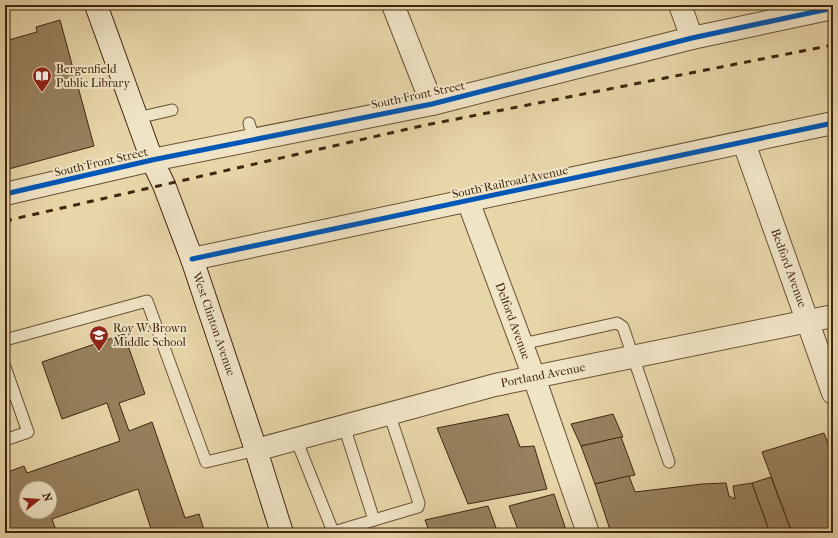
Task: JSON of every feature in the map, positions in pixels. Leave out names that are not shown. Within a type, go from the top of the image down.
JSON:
[{"type":"street","name":"West Clinton Avenue","points":[[96,5],[152,160],[164,185],[192,259],[282,533]]},
{"type":"street","points":[[393,5],[432,104]]},
{"type":"street","points":[[680,5],[692,38]]},
{"type":"street","name":"South Front Street","points":[[5,194],[152,160],[251,131],[432,104],[692,38],[833,8]]},
{"type":"street","name":"South Railroad Avenue","points":[[192,259],[833,123]]},
{"type":"street","name":"Bedford Avenue","points":[[744,143],[833,393]]},
{"type":"street","name":"Delford Avenue","points":[[468,201],[534,377],[588,533]]},
{"type":"street","name":"Portland Avenue","points":[[256,450],[495,385],[833,316]]},
{"type":"lane","points":[[137,118],[172,110]]},
{"type":"lane","points":[[5,340],[147,300],[206,462],[256,450]]},
{"type":"lane","points":[[522,344],[618,323],[622,327],[669,462]]},
{"type":"lane","points":[[5,367],[28,432],[5,440]]},
{"type":"lane","points":[[296,439],[332,529],[337,531],[418,508],[419,503],[389,413]]},
{"type":"lane","points":[[344,426],[374,520]]},
{"type":"building","name":"Bergenfield Public Library","points":[[60,20],[94,146],[5,170],[5,41],[37,32],[36,27]]},
{"type":"building","points":[[124,334],[145,394],[119,403],[129,431],[152,422],[185,518],[199,514],[205,533],[150,533],[152,532],[138,489],[58,517],[58,480],[18,480],[18,520],[52,520],[57,533],[5,533],[5,502],[8,501],[5,492],[5,473],[24,466],[27,473],[120,441],[107,403],[62,419],[42,362]]},
{"type":"building","points":[[508,414],[520,447],[534,446],[547,489],[468,504],[437,428]]},
{"type":"building","points":[[613,414],[623,437],[581,446],[571,424]]},
{"type":"building","points":[[824,433],[833,457],[833,533],[792,533],[762,452]]},
{"type":"building","points":[[621,437],[635,475],[595,484],[581,446]]},
{"type":"building","points":[[629,476],[635,492],[702,484],[726,483],[729,496],[735,499],[733,486],[752,483],[770,533],[611,533],[595,484]]},
{"type":"building","points":[[771,477],[792,533],[770,533],[752,483]]},
{"type":"building","points":[[554,494],[567,533],[507,533],[518,530],[509,506]]},
{"type":"building","points":[[488,506],[498,533],[430,533],[425,520]]},
{"type":"building","points":[[428,528],[430,533],[412,533]]},
{"type":"railway","points":[[5,221],[421,126],[833,45]]},
{"type":"cycle path","points":[[5,194],[152,160],[432,104],[692,38],[833,8]]},
{"type":"cycle path","points":[[192,259],[833,123]]},
{"type":"place","name":"Bergenfield Public Library","points":[[42,93]]},
{"type":"place","name":"Roy W. Brown Middle School","points":[[99,352]]}]
